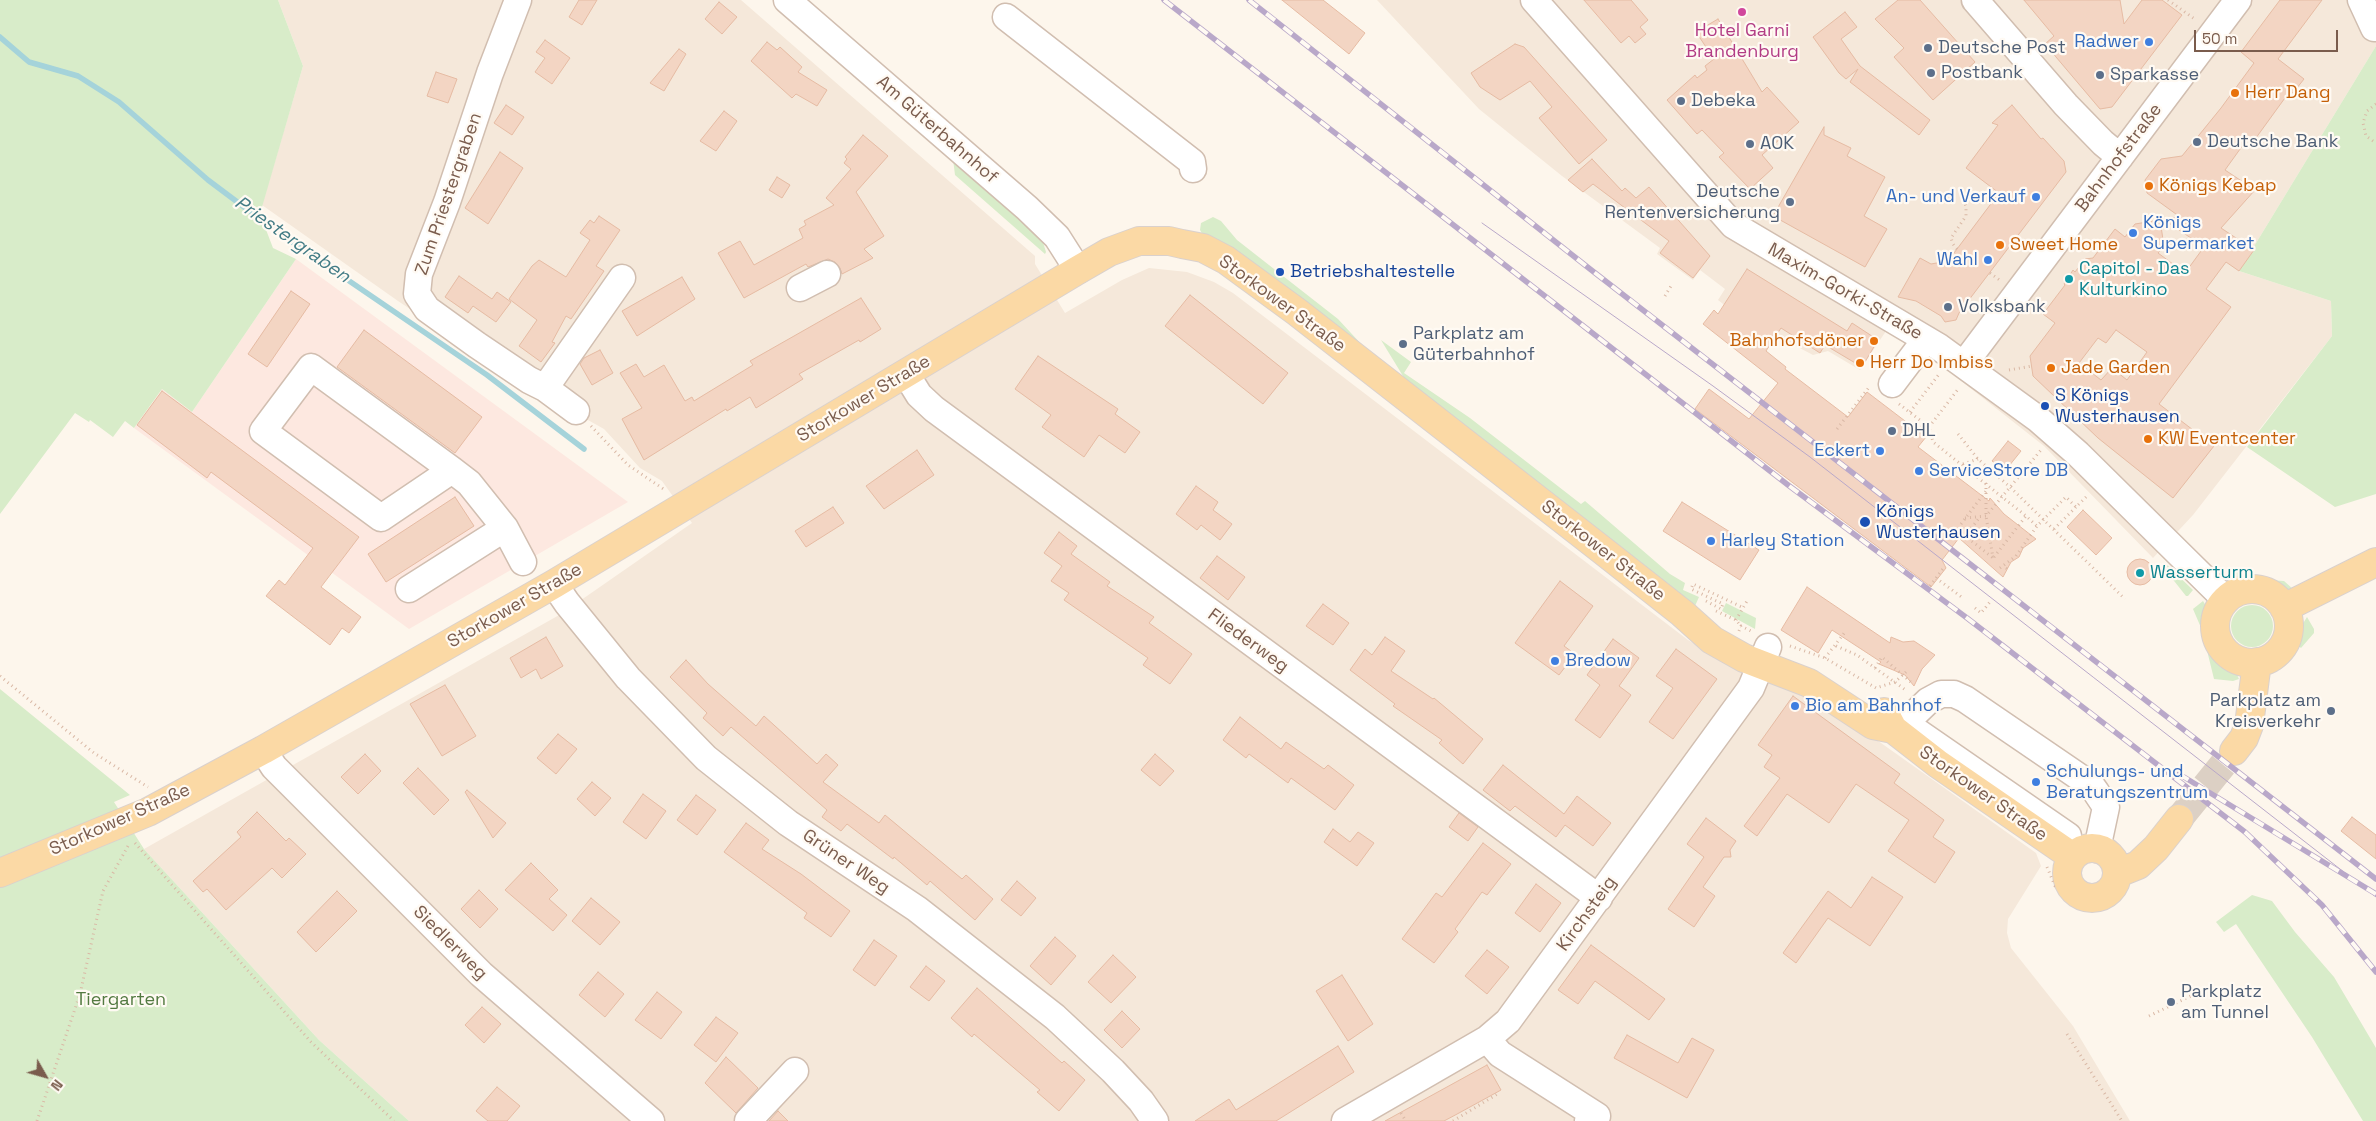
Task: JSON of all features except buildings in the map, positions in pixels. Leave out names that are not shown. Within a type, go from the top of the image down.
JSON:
[{"type":"main road","name":"Storkower Straße","points":[[0,872],[161,805],[263,750],[554,584],[1109,252],[1139,242],[1169,241],[1203,248],[1226,260],[1697,607],[1712,640],[1771,652],[1809,683],[1873,725],[1895,730],[1938,764],[2072,839],[2112,857],[2118,873]]},
{"type":"main road","points":[[2284,608],[2376,562]]},
{"type":"main road","points":[[2242,590],[2262,590],[2271,594],[2284,608],[2289,628],[2287,638],[2276,654],[2258,662],[2240,660],[2231,656],[2219,642],[2216,625],[2220,608],[2226,600],[2242,590]]},
{"type":"main road","points":[[2234,751],[2244,738],[2249,726],[2258,662]]},
{"type":"main road","points":[[2072,839],[2067,872],[2068,880],[2077,893],[2084,897],[2092,898],[2107,894],[2116,881],[2118,873],[2138,864],[2144,859],[2156,848],[2179,819]]},
{"type":"street","name":"Zum Priestergraben","points":[[518,0],[490,73],[447,202],[419,274],[417,294],[426,309],[477,346],[529,380],[545,388],[576,412]]},
{"type":"street","name":"Am Güterbahnhof","points":[[786,0],[1027,208],[1057,237],[1078,270]]},
{"type":"street","name":"Maxim-Gorki-Straße","points":[[1534,0],[1733,225],[1926,339],[1957,371],[2055,433],[2226,600]]},
{"type":"street","points":[[1974,0],[2066,105],[2103,143],[2120,157]]},
{"type":"street","name":"Bahnhofstraße","points":[[1957,371],[1984,338],[2238,0]]},
{"type":"street","points":[[2361,0],[2374,28]]},
{"type":"street","points":[[1006,17],[1192,162],[1193,169]]},
{"type":"street","points":[[800,288],[827,274]]},
{"type":"street","points":[[545,388],[622,278]]},
{"type":"street","points":[[1882,383],[1926,339]]},
{"type":"street","points":[[452,470],[381,518],[263,431],[311,367],[452,470],[469,483],[506,528],[523,562]]},
{"type":"street","name":"Fliederweg","points":[[906,374],[919,395],[934,409],[1599,898]]},
{"type":"street","points":[[409,589],[506,528]]},
{"type":"street","name":"Grüner Weg","points":[[554,584],[573,611],[628,678],[706,758],[788,823],[917,909],[1055,1017],[1113,1071],[1141,1101],[1155,1121]]},
{"type":"street","name":"Kirchsteig","points":[[1345,1121],[1487,1039],[1508,1021],[1751,688],[1771,652]]},
{"type":"street","points":[[1941,694],[1954,694],[1965,699],[2091,785],[2103,799],[2106,806],[2105,818],[2072,839],[1916,732],[1895,730],[1928,700],[1941,694]]},
{"type":"street","points":[[1921,707],[1918,718],[1920,727],[1927,739]]},
{"type":"street","name":"Siedlerweg","points":[[263,750],[274,767],[481,974],[651,1121]]},
{"type":"street","points":[[1487,1039],[1500,1054],[1597,1116],[1588,1121]]},
{"type":"street","points":[[748,1121],[795,1071]]},
{"type":"path","points":[[2168,0],[2184,12]]},
{"type":"path","points":[[2376,104],[2367,111],[2363,123],[2366,136],[2376,143]]},
{"type":"path","points":[[1957,249],[1951,238],[1966,216],[1966,206],[1961,194]]},
{"type":"path","points":[[1665,296],[1672,286]]},
{"type":"path","points":[[2009,370],[2032,366]]},
{"type":"path","points":[[1957,371],[1910,412],[1929,427],[1934,442],[2038,526]]},
{"type":"path","points":[[1929,427],[1957,371]]},
{"type":"path","points":[[1837,429],[1882,383]]},
{"type":"path","points":[[576,412],[628,466],[688,505]]},
{"type":"path","points":[[1918,431],[1924,423]]},
{"type":"path","points":[[1958,434],[1978,459],[2010,486],[2125,599]]},
{"type":"path","points":[[1965,518],[1986,516],[2038,453]]},
{"type":"path","points":[[1962,464],[1978,459]]},
{"type":"path","points":[[1986,483],[1986,516],[1993,558]]},
{"type":"path","points":[[1961,524],[1986,491]]},
{"type":"path","points":[[2000,568],[2016,556],[2038,526],[2066,497],[2076,507]]},
{"type":"path","points":[[2054,529],[2084,499]]},
{"type":"path","points":[[1993,558],[2026,516]]},
{"type":"path","points":[[1980,517],[1967,537],[1993,558]]},
{"type":"path","points":[[1930,586],[1945,566]]},
{"type":"path","points":[[2006,568],[2010,572]]},
{"type":"path","points":[[1936,578],[1963,598]]},
{"type":"path","points":[[1697,607],[1721,608],[1723,604],[1691,589],[1693,584],[1744,608]]},
{"type":"path","points":[[1736,620],[1747,601]]},
{"type":"path","points":[[1975,608],[1981,613],[1990,602]]},
{"type":"path","points":[[1697,607],[1736,620],[1741,626]]},
{"type":"path","points":[[1825,658],[1845,632]]},
{"type":"path","points":[[1836,646],[1857,655],[1895,682]]},
{"type":"path","points":[[1771,652],[1825,658],[1876,688],[1895,682],[1905,674],[1882,657],[1875,668]]},
{"type":"path","points":[[0,676],[94,753],[146,785],[161,805]]},
{"type":"path","points":[[38,1121],[80,994],[103,891],[133,839],[140,850],[311,1042],[394,1121]]},
{"type":"path","points":[[2049,874],[2055,886],[2068,896]]},
{"type":"path","points":[[2149,1016],[2199,992]]},
{"type":"path","points":[[2067,1034],[2122,1121]]},
{"type":"path","points":[[1452,1121],[1499,1093]]},
{"type":"shaded area","points":[[278,0],[741,0],[1035,256],[1035,264],[1065,313],[1122,280],[1149,268],[1187,272],[1214,282],[1233,293],[1688,640],[1732,665],[1791,690],[1843,716],[2036,853],[2041,866],[2008,919],[2007,933],[2011,948],[2073,1026],[2130,1121],[409,1121],[319,1040],[144,849],[561,614],[692,523],[662,481],[640,468],[604,429],[520,382],[398,301],[262,205],[303,66]]},
{"type":"shaded area","points":[[1377,0],[2376,0],[2376,46],[2239,271],[2331,301],[2332,336],[2193,515],[2153,558],[2044,446],[1932,358],[1886,331],[1860,370],[1828,351],[1813,355],[1737,315],[1718,300],[1725,289],[1700,270],[1693,280],[1657,254],[1660,248],[1562,176],[1479,109]]},
{"type":"shaded area","points":[[296,259],[628,502],[409,629],[134,428],[162,389],[192,412]]},
{"type":"green space","points":[[0,0],[278,0],[303,66],[260,214],[273,248],[296,259],[192,412],[162,389],[134,428],[125,421],[113,437],[90,420],[89,422],[75,413],[0,514]]},
{"type":"green space","points":[[2376,46],[2376,494],[2335,507],[2247,447],[2332,336],[2331,301],[2239,271]]},
{"type":"green space","points":[[953,159],[1041,236],[1045,254],[955,175]]},
{"type":"green space","points":[[1213,217],[1221,221],[1237,240],[1338,319],[1374,360],[1204,237],[1200,230],[1201,223]]},
{"type":"green space","points":[[1381,340],[1411,362],[1404,373],[1470,418],[1581,504],[1585,501],[1670,574],[1685,583],[1683,590],[1699,597],[1695,606],[1406,381]]},
{"type":"green space","points":[[2166,564],[2193,590],[2188,596],[2186,596],[2167,572],[2164,565]]},
{"type":"green space","points":[[2233,570],[2255,579],[2284,581],[2293,589],[2282,592],[2252,583],[2233,582],[2224,577]]},
{"type":"green space","points":[[2203,601],[2208,609],[2211,644],[2216,653],[2233,666],[2239,679],[2233,681],[2214,679],[2202,630],[2193,609]]},
{"type":"green space","points":[[1726,603],[1756,618],[1755,629],[1722,611]]},
{"type":"green space","points":[[2248,605],[2256,605],[2267,611],[2273,626],[2267,641],[2256,647],[2248,647],[2237,641],[2231,630],[2231,622],[2237,611]]},
{"type":"green space","points":[[2307,617],[2314,629],[2314,633],[2301,648],[2296,644],[2296,635]]},
{"type":"green space","name":"Tiergarten","points":[[0,689],[130,795],[114,802],[144,849],[319,1040],[409,1121],[0,1121]]},
{"type":"green space","points":[[2252,895],[2272,901],[2295,932],[2334,977],[2376,1048],[2376,1121],[2363,1121],[2312,1037],[2236,924],[2224,932],[2216,922]]},
{"type":"waterway","name":"Priestergraben","points":[[0,37],[29,62],[78,76],[119,102],[208,180],[276,231],[487,375],[584,449]]},
{"type":"tunnel","points":[[2179,819],[2234,751]]},
{"type":"tram line","points":[[1482,223],[1810,457],[2376,897]]},
{"type":"railway","points":[[1164,0],[1788,485],[1967,618],[2245,832],[2322,905],[2376,972]]},
{"type":"railway","points":[[1249,0],[1590,269],[2376,879]]},
{"type":"railway","points":[[2179,774],[2376,894]]},
{"type":"place","name":"Hotel Garni Brandenburg","points":[[1742,12]]},
{"type":"place","name":"Radwer","points":[[2149,42]]},
{"type":"place","name":"Deutsche Post","points":[[1928,48]]},
{"type":"place","name":"Postbank","points":[[1931,73]]},
{"type":"place","name":"Sparkasse","points":[[2100,75]]},
{"type":"place","name":"Herr Dang","points":[[2235,93]]},
{"type":"place","name":"Debeka","points":[[1681,101]]},
{"type":"place","name":"Deutsche Bank","points":[[2197,142]]},
{"type":"place","name":"AOK","points":[[1750,144]]},
{"type":"place","name":"Königs Kebap","points":[[2149,186]]},
{"type":"place","name":"An- und Verkauf","points":[[2036,197]]},
{"type":"place","name":"Deutsche Rentenversicherung","points":[[1790,202]]},
{"type":"place","name":"Königs Supermarket","points":[[2133,233]]},
{"type":"place","name":"Sweet Home","points":[[2000,245]]},
{"type":"place","name":"Wahl","points":[[1988,260]]},
{"type":"place","name":"Betriebshaltestelle","points":[[1280,272]]},
{"type":"place","name":"Capitol - Das Kulturkino","points":[[2069,279]]},
{"type":"place","name":"Volksbank","points":[[1948,307]]},
{"type":"place","name":"Bahnhofsdöner","points":[[1874,341]]},
{"type":"place","name":"Parkplatz am Güterbahnhof","points":[[1403,344]]},
{"type":"place","name":"Herr Do Imbiss","points":[[1860,363]]},
{"type":"place","name":"Jade Garden","points":[[2051,368]]},
{"type":"place","name":"S Königs Wusterhausen","points":[[2045,406]]},
{"type":"place","name":"DHL","points":[[1892,431]]},
{"type":"place","name":"KW Eventcenter","points":[[2148,439]]},
{"type":"place","name":"Eckert","points":[[1880,451]]},
{"type":"place","name":"ServiceStore DB","points":[[1919,471]]},
{"type":"place","name":"Königs Wusterhausen","points":[[1865,522]]},
{"type":"place","name":"Harley Station","points":[[1711,541]]},
{"type":"place","name":"Wasserturm","points":[[2140,573]]},
{"type":"place","name":"Bredow","points":[[1555,661]]},
{"type":"place","name":"Bio am Bahnhof","points":[[1795,706]]},
{"type":"place","name":"Parkplatz am Kreisverkehr","points":[[2331,711]]},
{"type":"place","name":"Schulungs- und Beratungszentrum","points":[[2036,782]]},
{"type":"place","name":"Parkplatz am Tunnel","points":[[2171,1002]]}]
